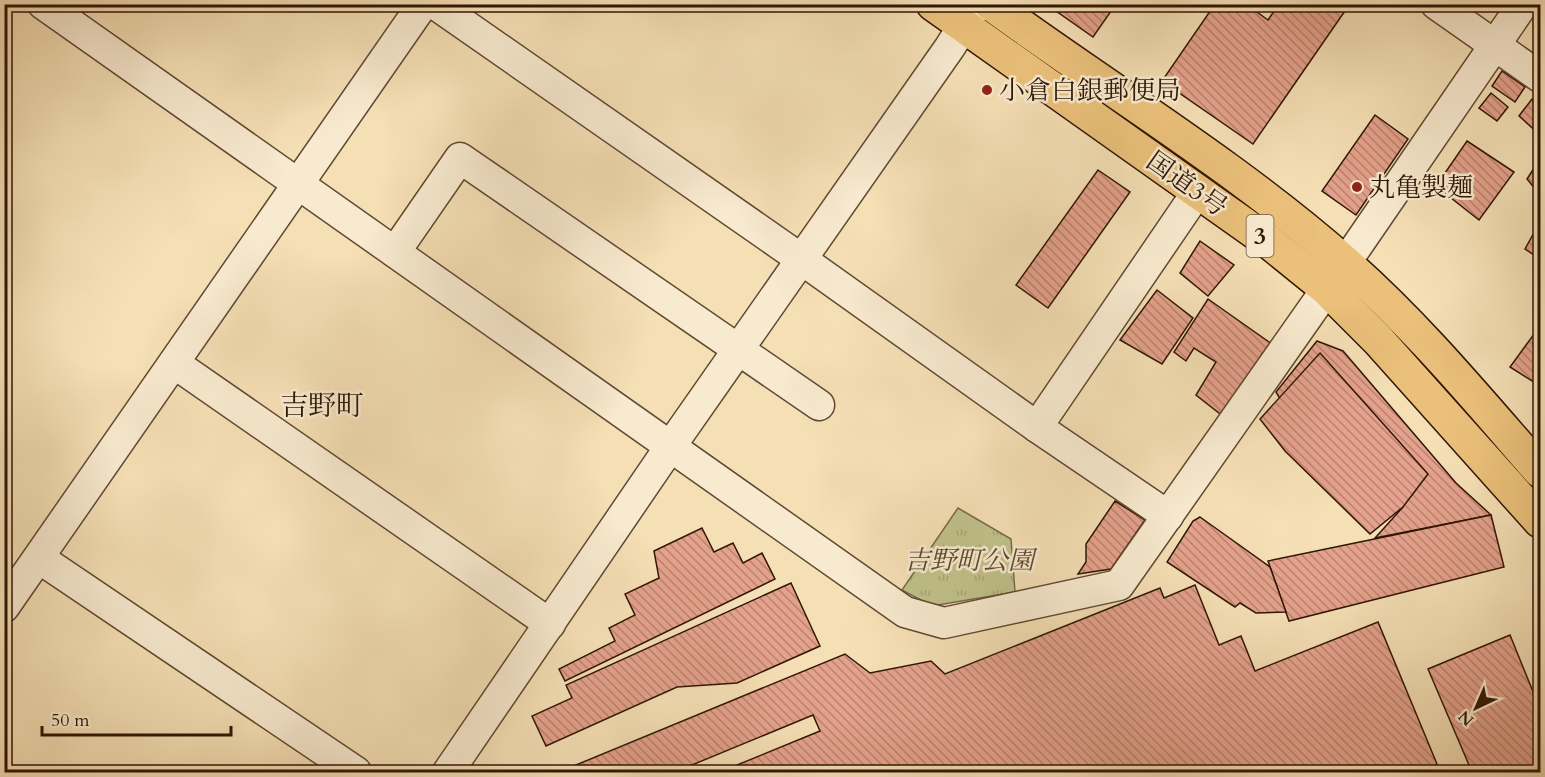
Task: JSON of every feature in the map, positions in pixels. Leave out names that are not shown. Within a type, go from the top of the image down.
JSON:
[{"type":"highway","name":"国道3号","points":[[933,4],[970,15],[1198,192],[1269,242],[1326,289],[1378,340],[1540,521]]},
{"type":"highway","name":"国道3号","points":[[991,4],[1213,160],[1285,213],[1345,262],[1401,316],[1461,380],[1540,471]]},
{"type":"street","points":[[43,4],[905,612],[944,623],[1119,585],[1523,4]]},
{"type":"street","points":[[4,607],[423,4]]},
{"type":"street","points":[[435,4],[801,259],[1037,428],[1168,516]]},
{"type":"street","points":[[1436,4],[1540,77]]},
{"type":"street","points":[[448,772],[970,15]]},
{"type":"street","points":[[395,252],[460,158],[819,405]]},
{"type":"street","points":[[1037,428],[1198,192]]},
{"type":"street","points":[[174,363],[550,624]]},
{"type":"street","points":[[39,558],[356,772]]},
{"type":"green space","name":"吉野町公園","points":[[958,508],[1011,539],[1015,592],[932,606],[902,590]]},
{"type":"building","points":[[1046,4],[1116,4],[1093,37]]},
{"type":"building","points":[[1215,4],[1246,4],[1268,20],[1279,4],[1343,4],[1347,8],[1253,144],[1162,81]]},
{"type":"building","points":[[1502,71],[1525,87],[1515,102],[1492,86]]},
{"type":"building","points":[[1491,93],[1508,107],[1497,121],[1479,108]]},
{"type":"building","points":[[1532,99],[1540,106],[1540,135],[1519,116]]},
{"type":"building","points":[[1375,115],[1408,139],[1356,215],[1322,191]]},
{"type":"building","points":[[1467,141],[1514,172],[1479,220],[1436,186]]},
{"type":"building","points":[[1540,159],[1540,195],[1527,179]]},
{"type":"building","points":[[1098,170],[1130,192],[1048,308],[1016,285]]},
{"type":"building","points":[[1540,222],[1540,259],[1525,249]]},
{"type":"building","points":[[1200,241],[1234,265],[1208,296],[1180,273]]},
{"type":"building","points":[[1157,290],[1193,318],[1162,364],[1120,340]]},
{"type":"building","points":[[1208,299],[1279,349],[1224,417],[1196,395],[1216,362],[1194,348],[1186,361],[1174,352]]},
{"type":"building","points":[[1540,326],[1540,386],[1510,367]]},
{"type":"building","points":[[1317,341],[1343,351],[1456,483],[1491,515],[1375,538],[1403,507],[1276,392]]},
{"type":"building","points":[[1320,353],[1428,474],[1403,507],[1370,534],[1285,451],[1260,419]]},
{"type":"building","points":[[1115,501],[1145,520],[1111,569],[1078,574],[1086,562],[1086,544]]},
{"type":"building","points":[[1491,515],[1504,567],[1289,621],[1268,561]]},
{"type":"building","points":[[1200,517],[1270,567],[1286,612],[1256,613],[1240,603],[1235,607],[1167,562],[1193,521]]},
{"type":"building","points":[[702,528],[714,552],[733,543],[743,563],[762,553],[775,579],[565,681],[559,669],[615,641],[609,628],[635,615],[625,594],[659,578],[654,551]]},
{"type":"building","points":[[791,583],[820,646],[737,683],[677,687],[546,746],[532,716],[572,698],[566,685]]},
{"type":"building","points":[[1195,585],[1219,645],[1241,636],[1255,671],[1378,622],[1437,764],[1417,772],[720,772],[820,731],[813,715],[675,772],[559,772],[845,654],[870,673],[931,661],[945,674],[1160,588],[1164,598]]},
{"type":"building","points":[[1510,635],[1540,709],[1540,772],[1472,772],[1428,669]]},
{"type":"place","name":"小倉白銀郵便局","points":[[987,90]]},
{"type":"place","name":"丸亀製麺","points":[[1357,187]]},
{"type":"district","name":"吉野町","points":[[322,406]]}]
